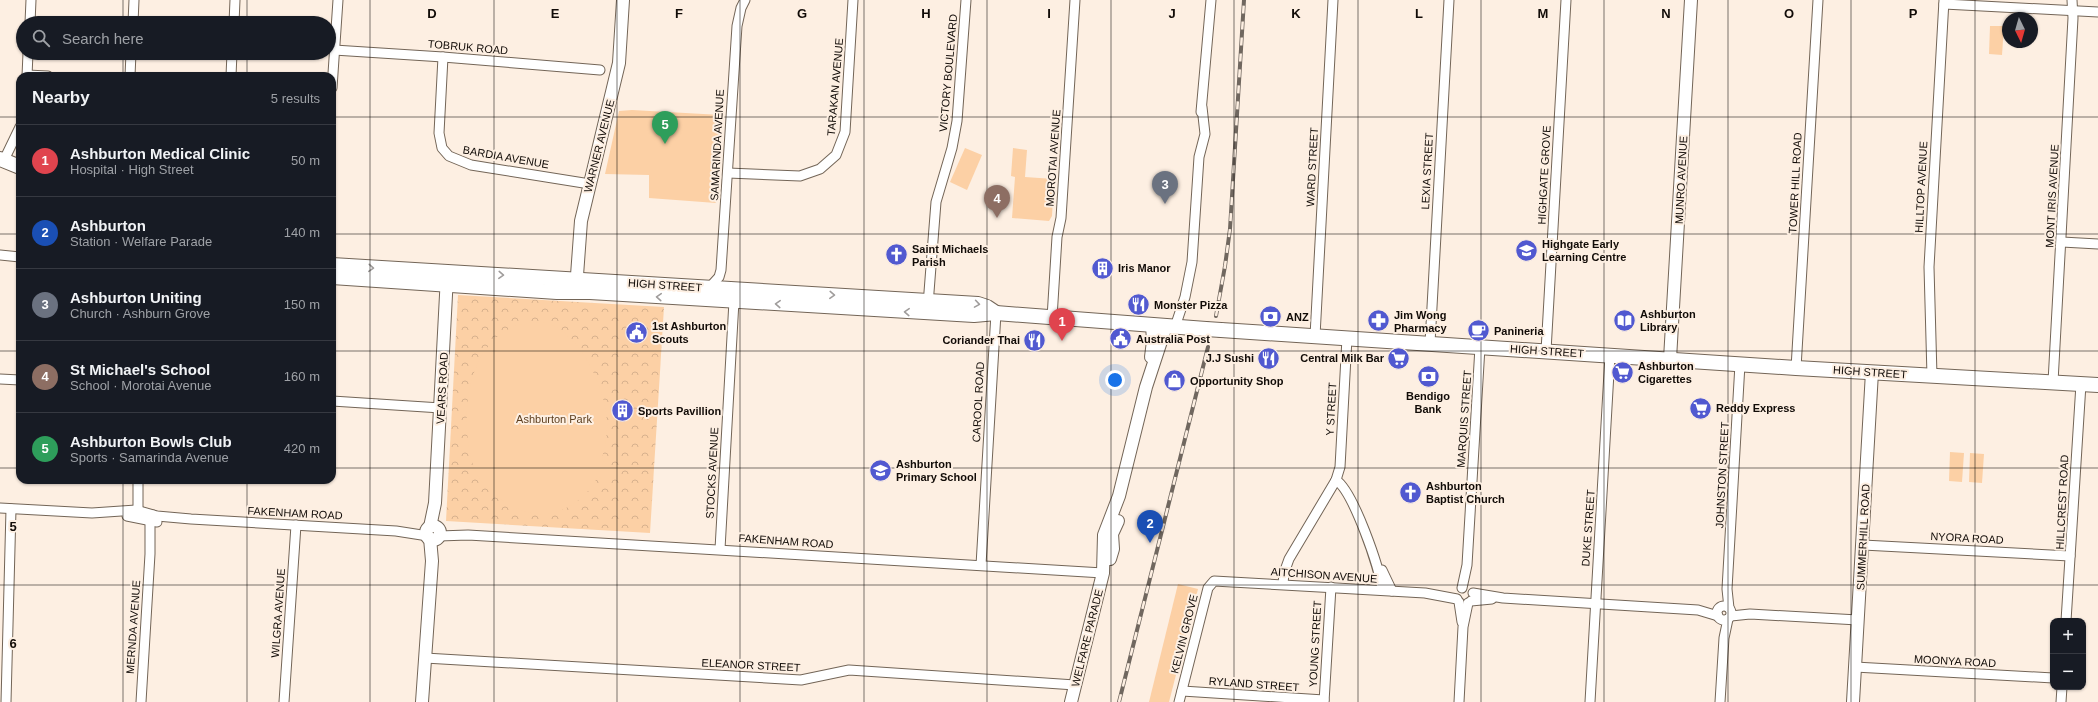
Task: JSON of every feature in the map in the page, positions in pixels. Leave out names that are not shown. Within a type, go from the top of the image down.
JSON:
[{"type":"main road","points":[[2,160],[16,167]]},
{"type":"main road","name":"HIGH STREET","points":[[336,265],[447,278],[576,286],[734,301],[928,307],[978,304],[988,307],[996,313],[1176,327],[1796,368],[2098,385]]},
{"type":"main road","name":"HIGH STREET","points":[[336,277],[447,278]]},
{"type":"main road","name":"HIGH STREET","points":[[576,286],[709,288],[928,307]]},
{"type":"street","points":[[30,16],[31,0]]},
{"type":"street","points":[[133,16],[134,0]]},
{"type":"street","points":[[234,16],[235,0]]},
{"type":"street","points":[[336,25],[338,0]]},
{"type":"street","name":"WARNER AVENUE","points":[[576,286],[580,231],[619,63],[624,0]]},
{"type":"street","name":"SAMARINDA AVENUE","points":[[709,288],[719,277],[721,270],[737,26],[745,0]]},
{"type":"street","name":"TARAKAN AVENUE","points":[[728,173],[785,177],[800,176],[820,169],[836,154],[845,132],[853,0]]},
{"type":"street","name":"VICTORY BOULEVARD","points":[[928,307],[935,207],[940,182],[952,148],[958,115],[966,0]]},
{"type":"street","name":"MOROTAI AVENUE","points":[[1052,318],[1057,237],[1062,210],[1075,0]]},
{"type":"street","points":[[1176,327],[1185,296],[1192,254],[1199,157],[1205,134],[1202,107],[1210,0]]},
{"type":"street","name":"WARD STREET","points":[[1315,336],[1333,0]]},
{"type":"street","name":"LEXIA STREET","points":[[1430,343],[1449,0]]},
{"type":"street","name":"HIGHGATE GROVE","points":[[1546,351],[1566,0]]},
{"type":"street","name":"MUNRO AVENUE","points":[[1670,359],[1691,0]]},
{"type":"street","name":"TOWER HILL ROAD","points":[[1796,368],[1818,0]]},
{"type":"street","name":"MONT IRIS AVENUE","points":[[2053,382],[2074,11],[2072,0]]},
{"type":"street","points":[[1944,2],[2098,12]]},
{"type":"street","name":"HILLTOP AVENUE","points":[[1932,376],[1929,267],[1944,2]]},
{"type":"street","name":"TOBRUK ROAD","points":[[336,50],[443,56],[600,70]]},
{"type":"street","name":"BARDIA AVENUE","points":[[443,56],[439,133],[442,148],[450,156],[471,165],[590,184]]},
{"type":"street","points":[[27,72],[28,60]]},
{"type":"street","points":[[130,72],[131,60]]},
{"type":"street","points":[[231,72],[232,60]]},
{"type":"street","points":[[333,60],[333,72]]},
{"type":"street","points":[[2,160],[16,134]]},
{"type":"street","points":[[2062,242],[2098,244]]},
{"type":"street","points":[[0,255],[16,257]]},
{"type":"street","name":"VEARS ROAD","points":[[422,702],[434,533],[447,278]]},
{"type":"street","name":"STOCKS AVENUE","points":[[720,549],[734,301]]},
{"type":"street","name":"CAROOL ROAD","points":[[981,565],[996,313]]},
{"type":"street","name":"WELFARE PARADE","points":[[1071,702],[1104,573],[1111,554],[1109,531],[1120,517],[1119,496],[1148,378],[1153,341],[1152,325]]},
{"type":"street","name":"WELFARE PARADE","points":[[1148,378],[1176,327]]},
{"type":"street","name":"Y STREET","points":[[1283,584],[1284,573],[1289,559],[1336,480],[1340,467],[1347,338]]},
{"type":"street","name":"MARQUIS STREET","points":[[1459,702],[1480,346]]},
{"type":"street","name":"DUKE STREET","points":[[1590,702],[1610,355]]},
{"type":"street","name":"JOHNSTON STREET","points":[[1720,702],[1740,364]]},
{"type":"street","name":"SUMMERHILL ROAD","points":[[1853,702],[1872,372]]},
{"type":"street","points":[[0,378],[16,380]]},
{"type":"street","name":"HILLCREST ROAD","points":[[2066,618],[2081,384]]},
{"type":"street","points":[[336,401],[441,408]]},
{"type":"street","points":[[1336,480],[1345,489],[1376,560],[1392,591]]},
{"type":"street","points":[[136,513],[137,484]]},
{"type":"street","name":"FAKENHAM ROAD","points":[[0,508],[92,513],[136,513],[153,519],[192,519],[720,549],[1104,573]]},
{"type":"street","points":[[6,702],[4,633],[11,509]]},
{"type":"street","name":"MERNDA AVENUE","points":[[141,702],[150,554],[153,540],[153,519]]},
{"type":"street","name":"WILGRA AVENUE","points":[[284,702],[296,525]]},
{"type":"street","name":"NYORA ROAD","points":[[1863,545],[2070,556]]},
{"type":"street","name":"Y STREET","points":[[1273,584],[1280,568],[1289,559]]},
{"type":"street","points":[[1376,560],[1382,590]]},
{"type":"street","name":"AITCHISON AVENUE","points":[[1222,580],[1698,610],[1725,613],[1858,620]]},
{"type":"street","name":"KELVIN GROVE","points":[[1179,702],[1208,588],[1211,582],[1222,580]]},
{"type":"street","name":"YOUNG STREET","points":[[1324,701],[1331,588]]},
{"type":"street","name":"ELEANOR STREET","points":[[425,658],[801,680],[849,670],[1075,685]]},
{"type":"street","name":"MOONYA ROAD","points":[[1855,667],[2050,678]]},
{"type":"street","points":[[2061,702],[2062,690]]},
{"type":"street","name":"RYLAND STREET","points":[[1182,691],[1324,701]]},
{"type":"green space","points":[[1990,26],[2002,26],[2002,55],[1989,54]]},
{"type":"green space","points":[[632,110],[721,115],[716,203],[649,198],[649,175],[605,174],[619,111]]},
{"type":"green space","points":[[965,148],[982,155],[967,190],[950,182]]},
{"type":"green space","points":[[1013,148],[1027,150],[1025,177],[1054,179],[1052,216],[1049,221],[1012,218],[1015,177],[1011,176]]},
{"type":"green space","name":"Ashburton Park","points":[[458,295],[664,307],[650,533],[446,521]]},
{"type":"green space","points":[[541,322],[554,326],[567,335],[588,361],[601,392],[607,421],[602,460],[618,473],[608,484],[598,476],[583,496],[562,510],[554,513],[536,514],[522,511],[513,506],[494,494],[484,485],[475,469],[469,449],[467,436],[467,410],[469,391],[474,373],[481,357],[491,342],[505,331],[521,324]]},
{"type":"green space","points":[[1950,452],[1964,453],[1962,482],[1949,481]]},
{"type":"green space","points":[[1970,453],[1984,454],[1982,483],[1969,482]]},
{"type":"green space","points":[[1178,584],[1198,589],[1169,702],[1149,702]]},
{"type":"railway","points":[[1216,316],[1230,229],[1244,0]]},
{"type":"railway","points":[[1119,702],[1208,347]]},
{"type":"place","name":"Ashburton Bowls Club","points":[[665,144]]},
{"type":"place","name":"Ashburton Uniting","points":[[1165,204]]},
{"type":"place","name":"St Michael's School","points":[[997,218]]},
{"type":"place","name":"Highgate Early Learning Centre","points":[[1526,250]]},
{"type":"place","name":"Saint Michaels Parish","points":[[897,255]]},
{"type":"place","name":"Iris Manor","points":[[1102,268]]},
{"type":"place","name":"Monster Pizza","points":[[1139,305]]},
{"type":"place","name":"ANZ","points":[[1270,317]]},
{"type":"place","name":"Ashburton Library","points":[[1624,320]]},
{"type":"place","name":"Jim Wong Pharmacy","points":[[1378,321]]},
{"type":"place","name":"Panineria","points":[[1479,331]]},
{"type":"place","name":"1st Ashburton Scouts","points":[[637,332]]},
{"type":"place","name":"Australia Post","points":[[1121,339]]},
{"type":"place","name":"Coriander Thai","points":[[1035,340]]},
{"type":"place","name":"Ashburton Medical Clinic","points":[[1062,341]]},
{"type":"place","name":"J.J Sushi","points":[[1269,358]]},
{"type":"place","name":"Central Milk Bar","points":[[1399,358]]},
{"type":"place","name":"Ashburton Cigarettes","points":[[1623,372]]},
{"type":"place","name":"Bendigo Bank","points":[[1428,376]]},
{"type":"place","name":"Opportunity Shop","points":[[1175,381]]},
{"type":"place","name":"Reddy Express","points":[[1700,408]]},
{"type":"place","name":"Sports Pavillion","points":[[622,411]]},
{"type":"place","name":"Ashburton Primary School","points":[[880,470]]},
{"type":"place","name":"Ashburton Baptist Church","points":[[1410,492]]},
{"type":"place","name":"Ashburton","points":[[1150,543]]}]
